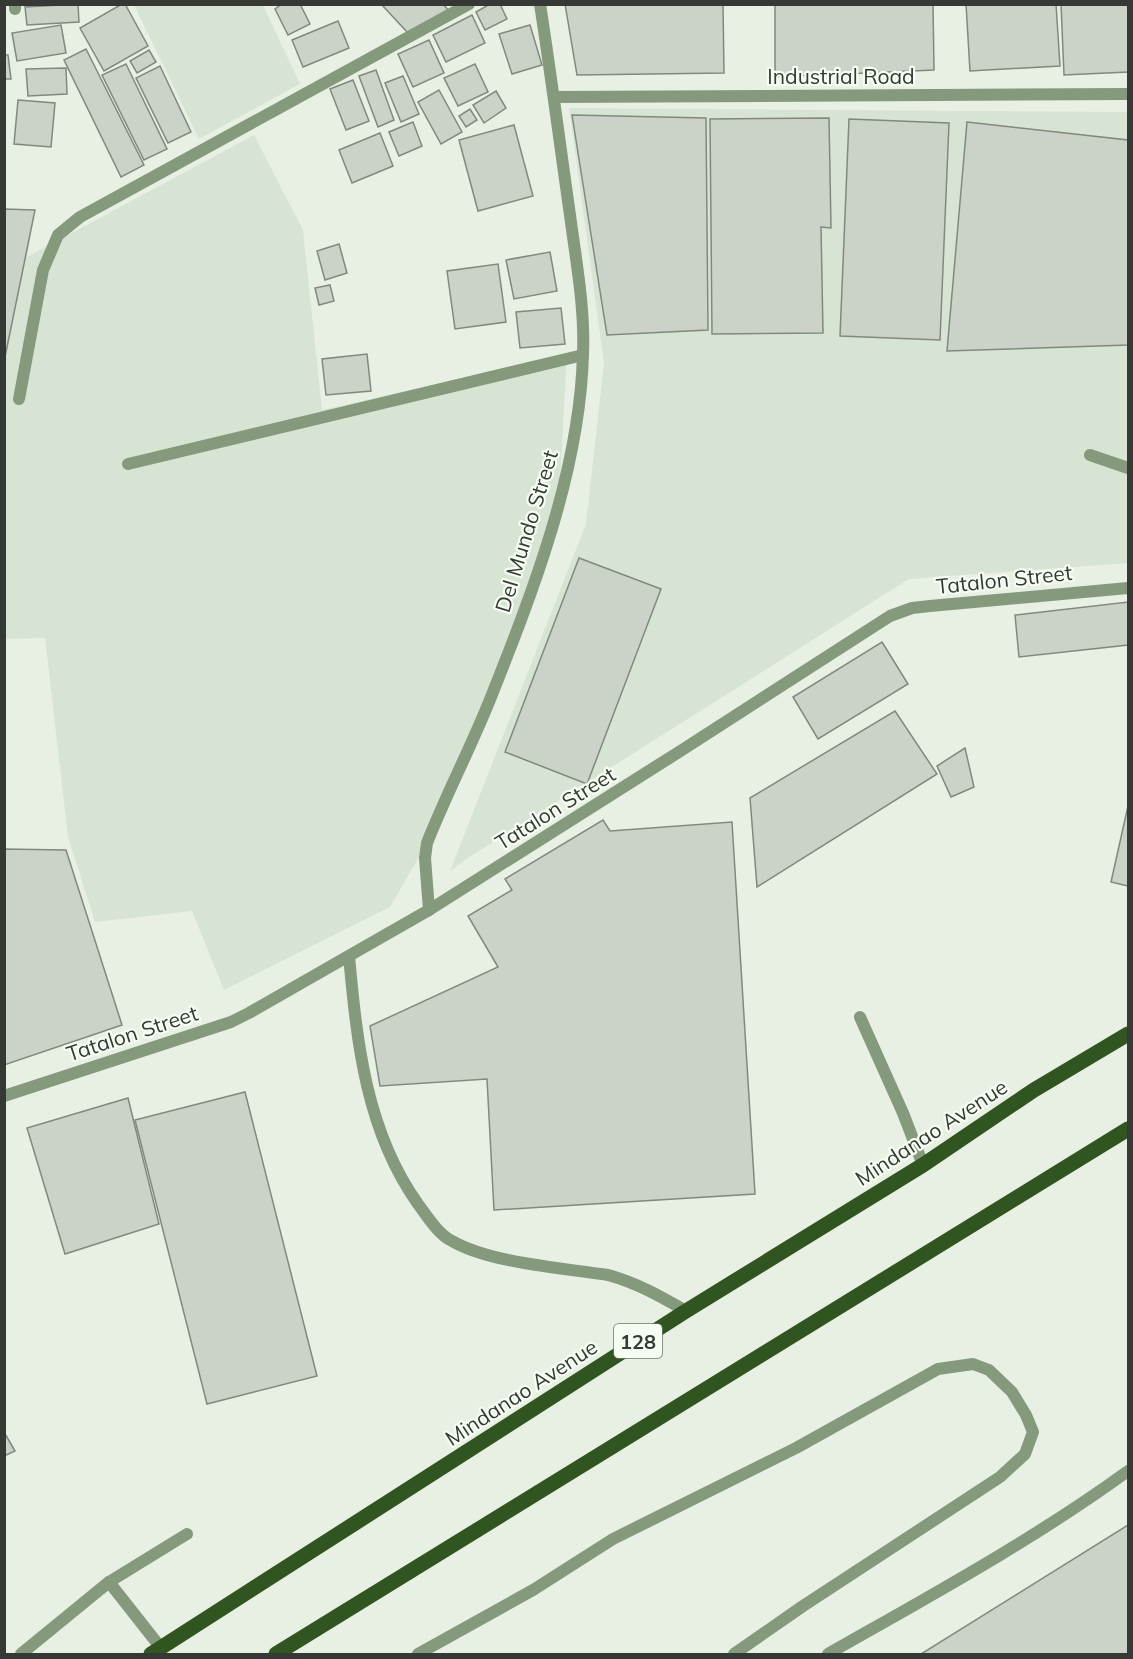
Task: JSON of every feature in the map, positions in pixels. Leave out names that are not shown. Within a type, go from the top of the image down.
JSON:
[{"type":"main road","name":"Mindanao Avenue","points":[[156,1651],[686,1311],[923,1165],[1034,1090],[1128,1034]]},
{"type":"main road","points":[[276,1654],[1128,1129]]},
{"type":"street","points":[[19,399],[43,270],[58,235],[80,217],[469,4]]},
{"type":"street","name":"Del Mundo Street","points":[[429,910],[424,858],[427,843],[488,703],[539,567],[565,482],[581,394],[583,355],[581,299],[540,4]]},
{"type":"street","name":"Industrial Road","points":[[554,97],[1128,94]]},
{"type":"street","points":[[128,464],[583,355]]},
{"type":"street","points":[[1090,455],[1128,468]]},
{"type":"street","name":"Tatalon Street","points":[[4,1096],[231,1022],[429,910],[890,616],[912,608],[1128,588]]},
{"type":"street","points":[[349,956],[359,1051],[372,1107],[387,1152],[409,1191],[427,1216],[449,1240],[472,1251],[499,1258],[608,1275],[625,1280],[642,1286],[686,1311]]},
{"type":"street","points":[[860,1017],[903,1113],[923,1165]]},
{"type":"street","points":[[418,1654],[534,1590],[613,1539],[795,1448],[938,1369],[973,1364],[989,1370],[1012,1392],[1033,1432],[1024,1454],[1000,1477],[741,1652]]},
{"type":"street","points":[[828,1654],[1005,1552],[1073,1510],[1128,1471]]},
{"type":"street","points":[[21,1654],[109,1582],[186,1534]]},
{"type":"street","points":[[109,1582],[156,1651]]},
{"type":"shaded area","points":[[134,5],[263,5],[300,84],[199,139]]},
{"type":"shaded area","points":[[569,108],[1128,112],[1128,563],[909,579],[450,871],[586,524],[604,363]]},
{"type":"shaded area","points":[[254,135],[303,230],[322,410],[567,354],[560,482],[552,516],[510,634],[434,831],[390,907],[224,990],[192,911],[95,922],[68,837],[45,638],[5,639],[5,209],[35,210],[27,257]]},
{"type":"building","points":[[78,4],[79,22],[27,25],[25,7]]},
{"type":"building","points":[[125,4],[148,46],[104,71],[80,28]]},
{"type":"building","points":[[282,4],[300,4],[310,24],[288,35],[275,9]]},
{"type":"building","points":[[381,4],[443,4],[450,12],[409,34]]},
{"type":"building","points":[[490,4],[500,4],[507,19],[485,30],[476,12]]},
{"type":"building","points":[[565,4],[723,4],[724,73],[577,75]]},
{"type":"building","points":[[775,4],[933,4],[934,70],[775,77]]},
{"type":"building","points":[[966,4],[1056,4],[1060,66],[970,71]]},
{"type":"building","points":[[1061,4],[1128,4],[1128,72],[1064,75]]},
{"type":"building","points":[[472,15],[485,43],[446,62],[433,35]]},
{"type":"building","points":[[338,21],[349,48],[303,67],[292,40]]},
{"type":"building","points":[[61,25],[66,53],[17,61],[12,33]]},
{"type":"building","points":[[530,25],[542,65],[512,74],[499,34]]},
{"type":"building","points":[[429,40],[444,73],[413,87],[398,54]]},
{"type":"building","points":[[86,49],[144,165],[121,177],[64,60]]},
{"type":"building","points":[[149,50],[156,62],[137,73],[130,61]]},
{"type":"building","points":[[4,55],[8,55],[11,79],[4,79]]},
{"type":"building","points":[[126,64],[167,149],[144,160],[102,75]]},
{"type":"building","points":[[475,64],[488,92],[458,106],[444,78]]},
{"type":"building","points":[[160,66],[191,132],[168,143],[136,78]]},
{"type":"building","points":[[66,68],[67,94],[28,96],[26,69]]},
{"type":"building","points":[[376,70],[394,120],[378,127],[359,76]]},
{"type":"building","points":[[403,76],[419,114],[401,122],[385,83]]},
{"type":"building","points":[[353,80],[369,121],[346,130],[330,89]]},
{"type":"building","points":[[439,90],[462,132],[441,144],[418,102]]},
{"type":"building","points":[[496,91],[506,108],[484,123],[473,105]]},
{"type":"building","points":[[18,100],[55,103],[51,147],[14,144]]},
{"type":"building","points":[[470,109],[477,120],[466,127],[459,116]]},
{"type":"building","points":[[572,115],[706,118],[708,330],[607,335]]},
{"type":"building","points":[[829,118],[831,228],[821,227],[823,333],[712,334],[710,119]]},
{"type":"building","points":[[849,119],[949,123],[940,340],[840,336]]},
{"type":"building","points":[[413,122],[422,146],[399,156],[389,132]]},
{"type":"building","points":[[967,122],[1128,140],[1128,345],[947,351]]},
{"type":"building","points":[[514,125],[533,196],[478,211],[459,140]]},
{"type":"building","points":[[380,133],[393,166],[352,183],[339,150]]},
{"type":"building","points":[[4,209],[35,210],[4,362]]},
{"type":"building","points":[[339,244],[347,273],[325,280],[317,251]]},
{"type":"building","points":[[550,252],[557,291],[514,299],[506,260]]},
{"type":"building","points":[[498,264],[506,322],[455,329],[447,271]]},
{"type":"building","points":[[330,285],[334,301],[319,305],[315,288]]},
{"type":"building","points":[[561,308],[565,344],[520,348],[516,312]]},
{"type":"building","points":[[367,354],[371,391],[326,395],[322,359]]},
{"type":"building","points":[[579,558],[661,589],[587,784],[505,752]]},
{"type":"building","points":[[1128,602],[1128,645],[1019,657],[1015,615]]},
{"type":"building","points":[[882,642],[908,684],[818,739],[793,697]]},
{"type":"building","points":[[895,711],[937,774],[757,887],[750,798]]},
{"type":"building","points":[[965,748],[974,787],[951,797],[937,766]]},
{"type":"building","points":[[1128,806],[1128,886],[1111,882]]},
{"type":"building","points":[[603,820],[610,831],[732,822],[755,1194],[494,1210],[487,1079],[380,1086],[370,1026],[498,967],[468,916],[512,890],[505,879]]},
{"type":"building","points":[[4,849],[66,850],[122,1025],[4,1065]]},
{"type":"building","points":[[245,1092],[317,1376],[207,1404],[135,1120]]},
{"type":"building","points":[[128,1098],[159,1224],[65,1254],[27,1128]]},
{"type":"building","points":[[4,1432],[15,1451],[4,1456]]},
{"type":"building","points":[[1128,1525],[1128,1654],[921,1654]]}]
